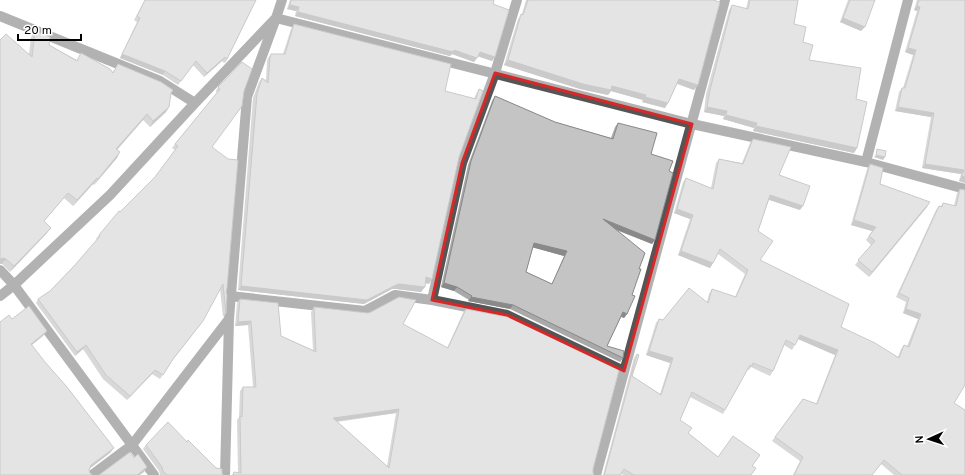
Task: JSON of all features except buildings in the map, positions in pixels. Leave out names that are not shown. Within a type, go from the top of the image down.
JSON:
[{"type":"street","points":[[225,475],[230,296],[247,97],[282,0]]},
{"type":"street","points":[[432,300],[462,163],[495,73],[517,0]]},
{"type":"street","points":[[596,475],[725,0]]},
{"type":"street","points":[[866,162],[908,0]]},
{"type":"street","points":[[1,17],[160,81],[195,103]]},
{"type":"street","points":[[276,18],[692,124],[866,162],[965,189]]},
{"type":"street","points":[[0,296],[14,285],[110,195],[276,18]]},
{"type":"street","points":[[0,270],[14,285],[154,475]]},
{"type":"street","points":[[230,296],[365,311],[395,295],[432,300],[507,315],[624,371]]},
{"type":"street","points":[[92,475],[132,445],[229,320]]},
{"type":"highlighted area","points":[[495,73],[692,124],[624,371],[507,315],[432,300],[462,163]]}]
